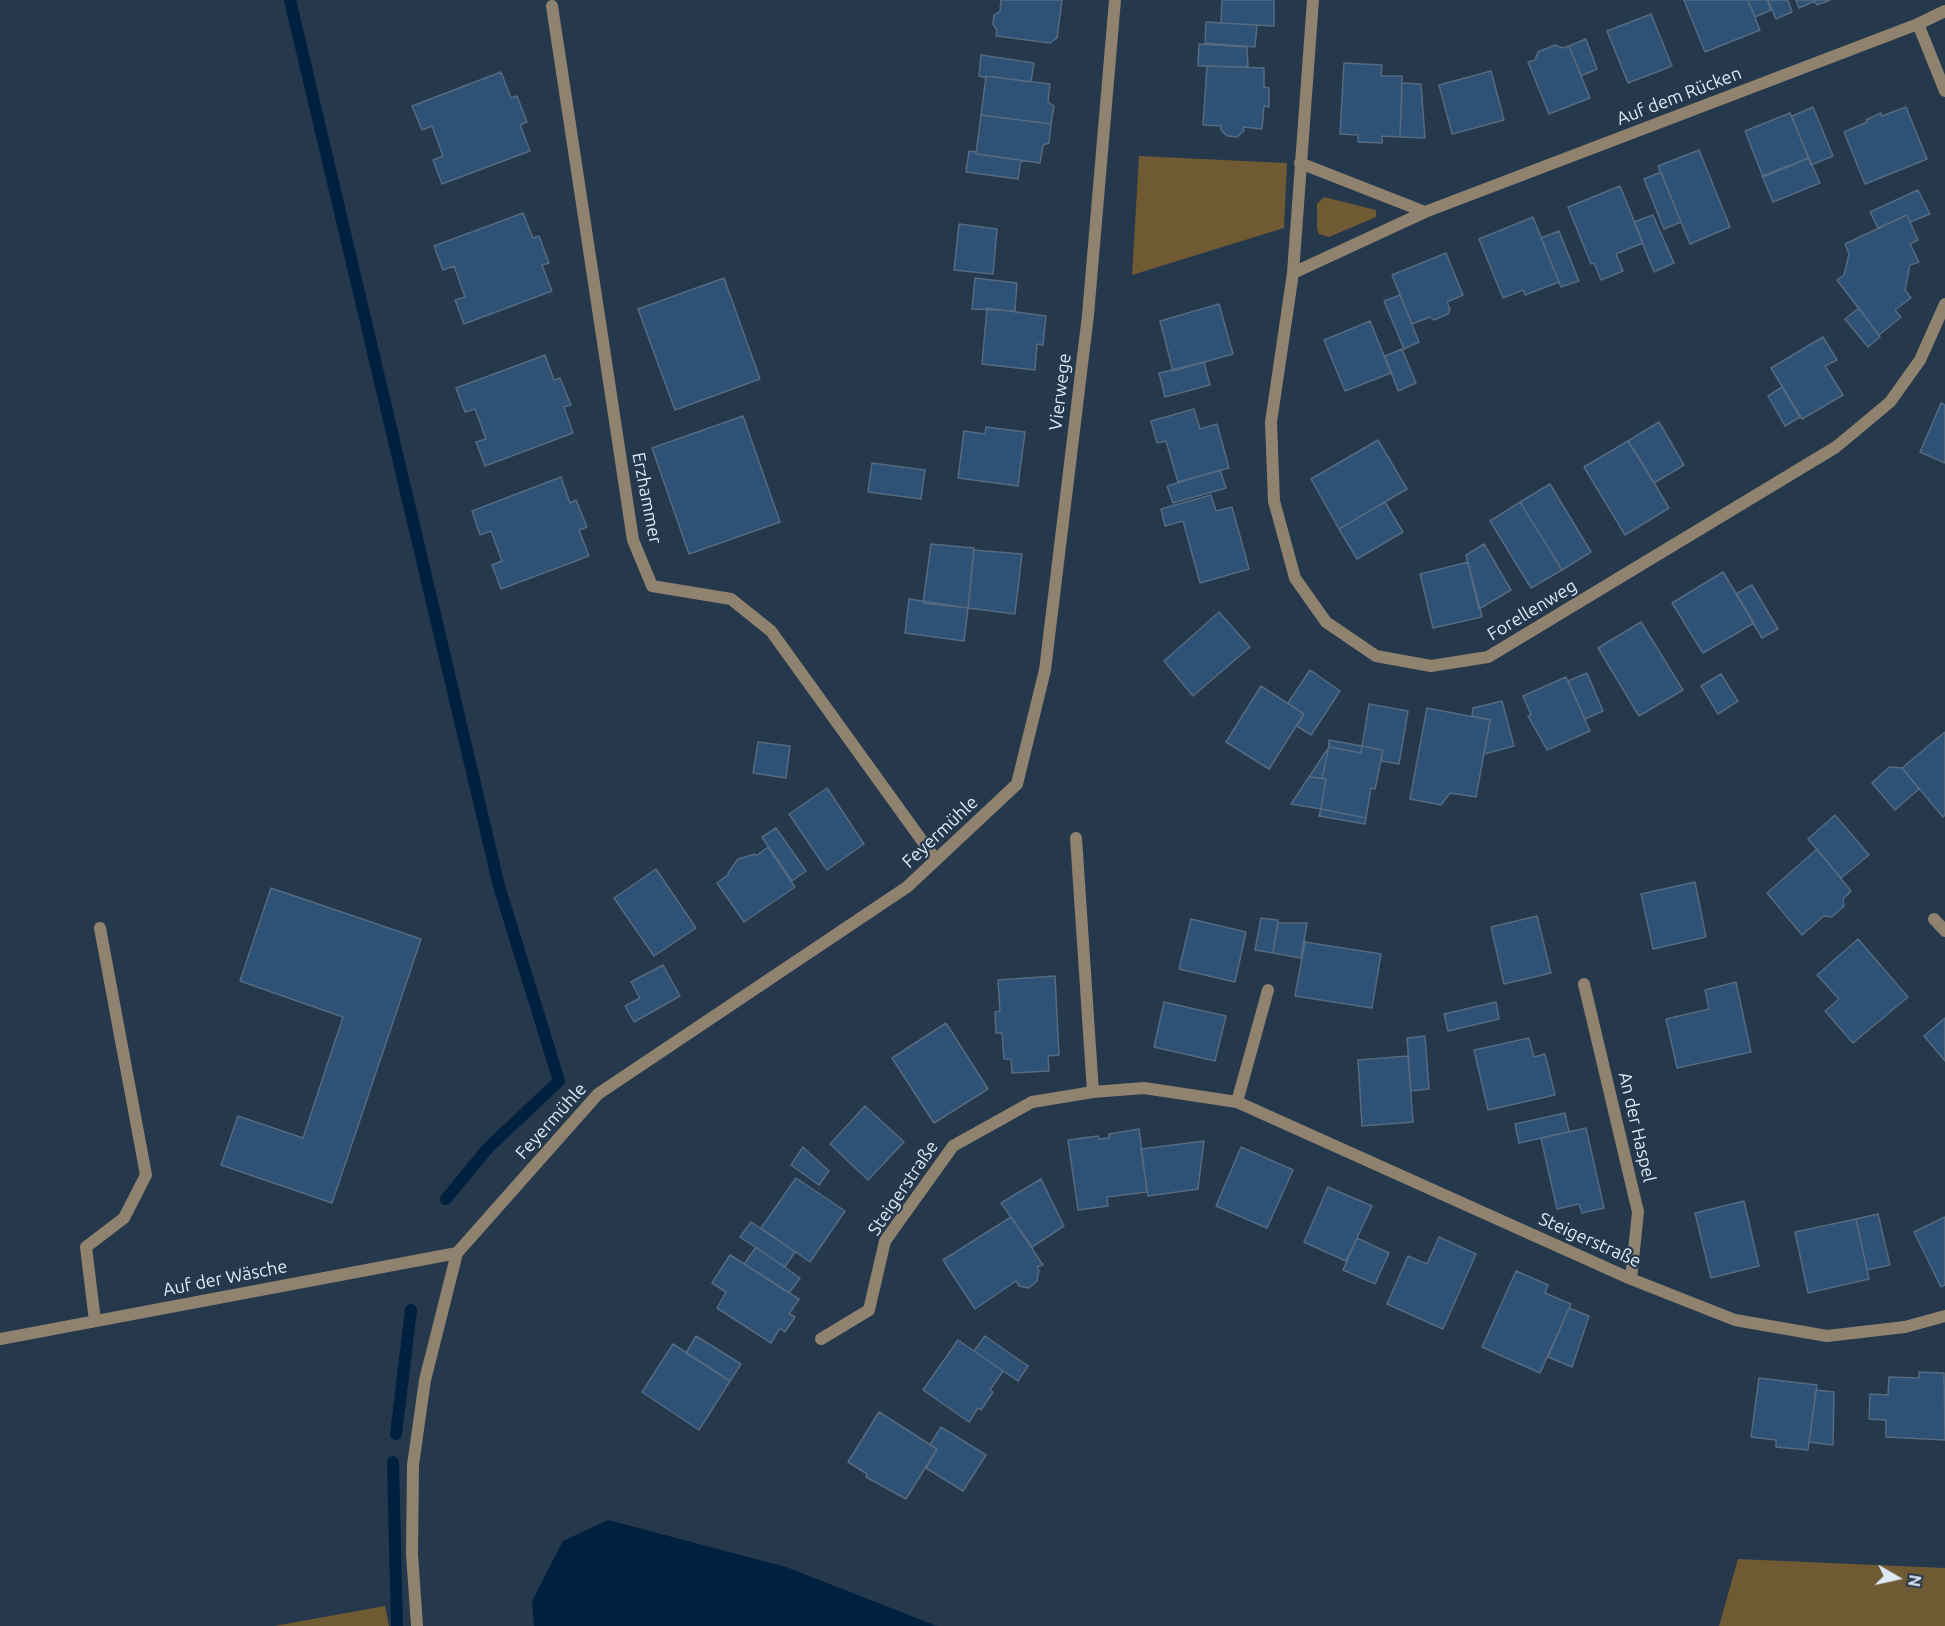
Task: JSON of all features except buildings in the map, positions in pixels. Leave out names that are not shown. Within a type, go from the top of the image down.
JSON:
[{"type":"street","name":"Vierwege","points":[[1017,784],[1045,670],[1088,315],[1115,0]]},
{"type":"street","points":[[1312,0],[1300,163],[1425,212]]},
{"type":"street","name":"Erzhammer","points":[[552,6],[633,540],[652,586],[731,599],[771,631],[936,860]]},
{"type":"street","name":"Auf dem Rücken","points":[[1293,273],[1425,212],[1918,24],[1945,11]]},
{"type":"street","points":[[1918,24],[1945,91]]},
{"type":"street","name":"Forellenweg","points":[[1300,163],[1293,273],[1271,422],[1274,501],[1295,578],[1326,622],[1376,656],[1431,666],[1488,657],[1836,447],[1890,402],[1920,360],[1945,304]]},
{"type":"street","name":"Feyermühle","points":[[417,1626],[412,1554],[414,1465],[425,1380],[457,1253],[598,1094],[907,888],[1017,784]]},
{"type":"street","points":[[1076,838],[1093,1092]]},
{"type":"street","points":[[1934,919],[1945,931]]},
{"type":"street","points":[[95,1321],[86,1247],[124,1218],[146,1175],[100,928]]},
{"type":"street","name":"An der Haspel","points":[[1584,984],[1638,1212],[1631,1279]]},
{"type":"street","points":[[1237,1102],[1268,990]]},
{"type":"street","name":"Steigerstraße","points":[[821,1339],[869,1310],[885,1241],[954,1146],[1032,1102],[1093,1092],[1144,1088],[1237,1102],[1631,1279],[1735,1320],[1827,1336],[1905,1328],[1945,1316]]},
{"type":"street","name":"Auf der Wäsche","points":[[0,1338],[457,1253]]},
{"type":"shaded area","points":[[1139,156],[1287,163],[1284,228],[1132,275]]},
{"type":"shaded area","points":[[1324,197],[1376,210],[1376,217],[1329,237],[1319,234],[1317,204]]},
{"type":"shaded area","points":[[1738,1559],[1945,1568],[1945,1626],[1719,1626]]},
{"type":"shaded area","points":[[385,1606],[389,1626],[274,1626]]},
{"type":"water","points":[[608,1520],[786,1567],[937,1626],[534,1626],[532,1601],[563,1541]]},
{"type":"waterway","points":[[290,0],[499,886],[559,1081],[488,1148],[446,1199]]},
{"type":"waterway","points":[[396,1434],[411,1310]]},
{"type":"waterway","points":[[393,1462],[397,1626]]}]
